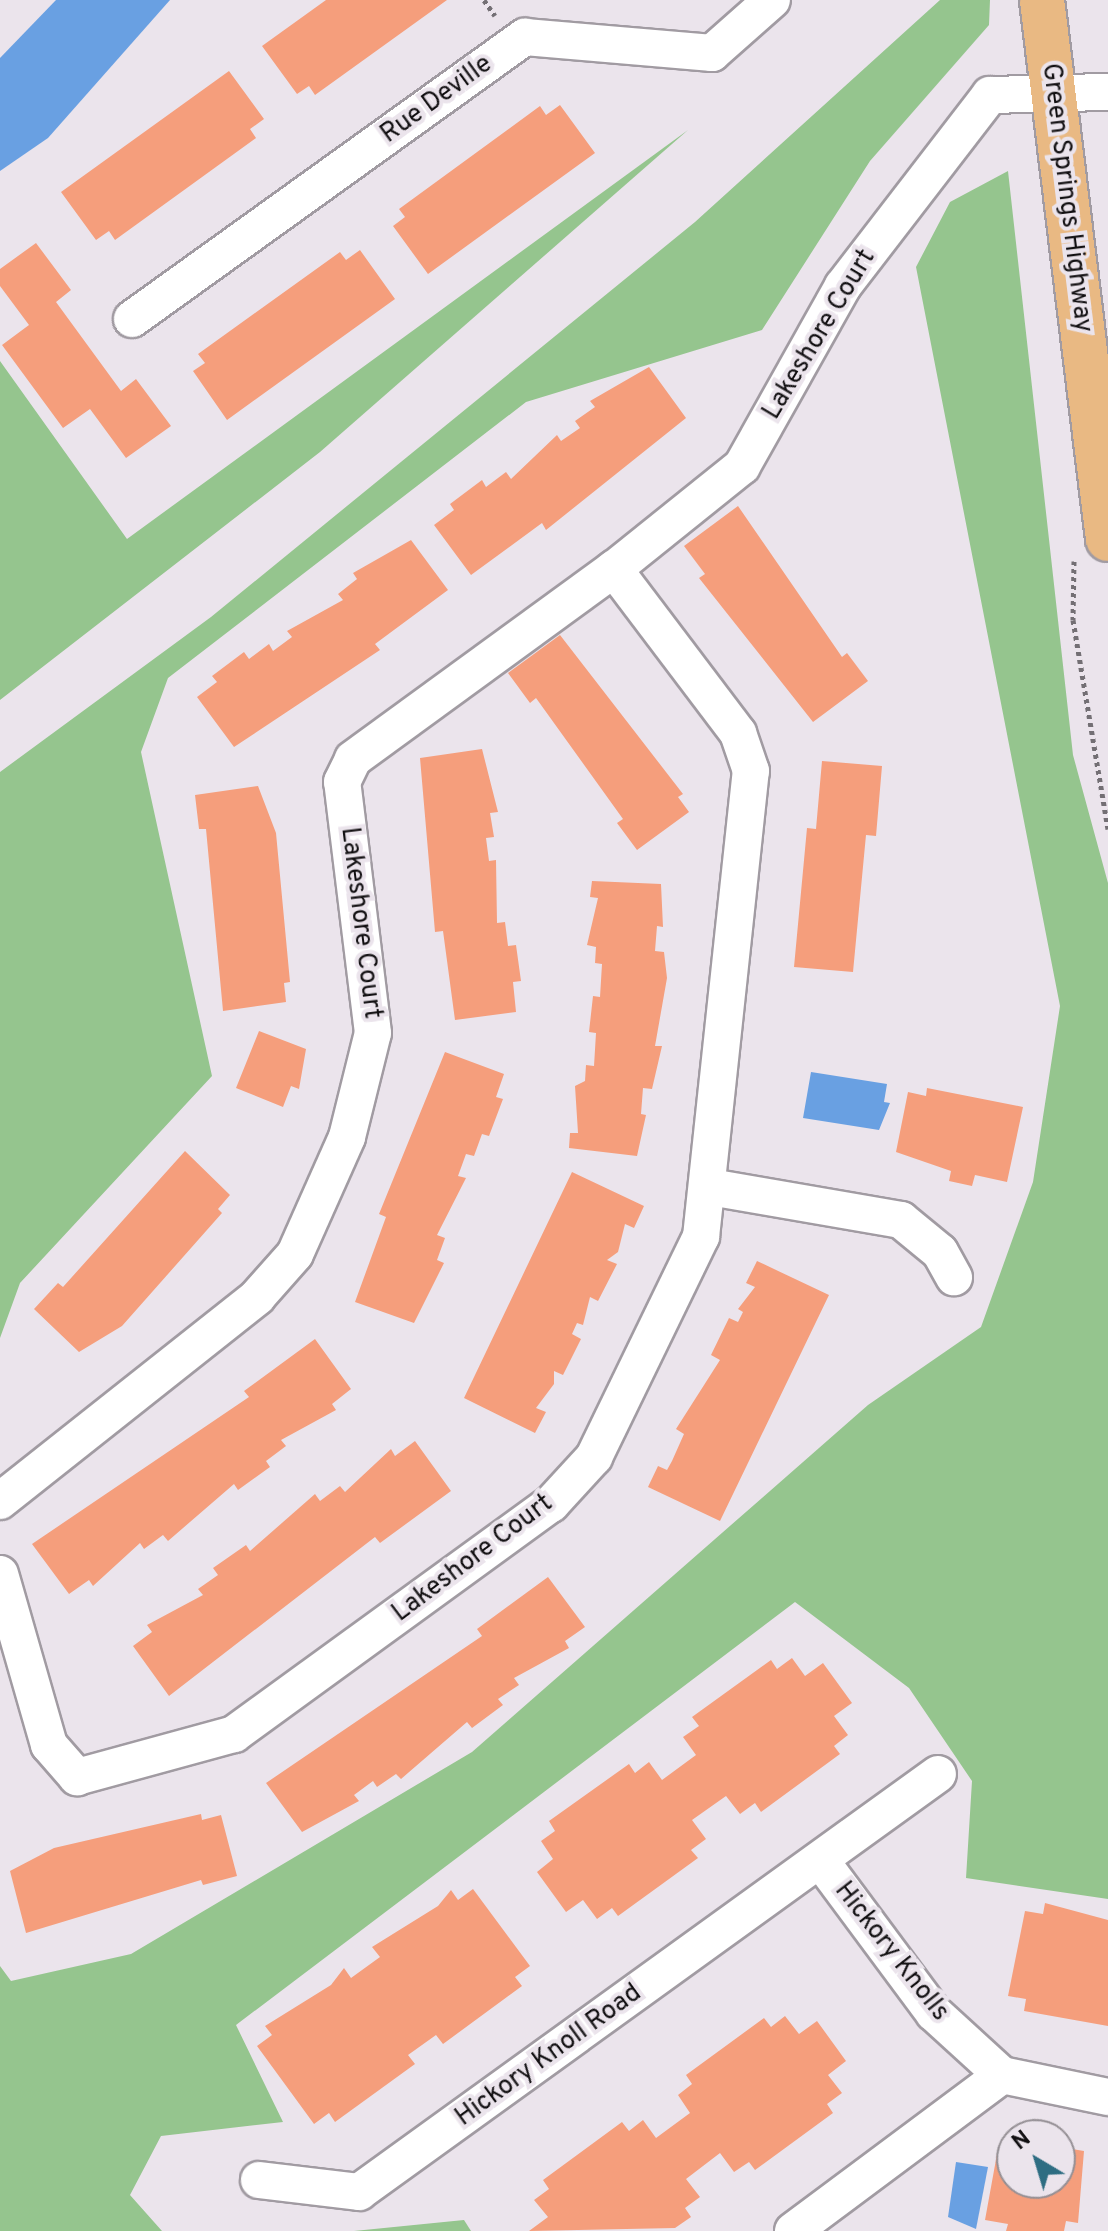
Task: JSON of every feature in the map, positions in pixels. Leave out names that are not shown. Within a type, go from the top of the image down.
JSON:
[{"type":"main road","name":"Green Springs Highway","points":[[1042,0],[1051,94],[1108,539]]},
{"type":"street","name":"Rue Deville","points":[[132,319],[525,37],[712,53],[772,0]]},
{"type":"street","name":"Lakeshore Court","points":[[0,1501],[257,1297],[295,1254],[347,1137],[373,1033],[342,782],[353,759],[614,569],[742,466],[843,286],[990,95],[1108,92]]},
{"type":"street","points":[[614,569],[738,733],[751,771],[710,1187],[901,1220],[940,1252],[954,1277]]},
{"type":"street","name":"Lakeshore Court","points":[[0,1574],[49,1745],[77,1777],[234,1734],[551,1504],[594,1457],[701,1237],[710,1187]]},
{"type":"street","name":"Hickory Knolls","points":[[938,1774],[821,1861],[934,2013],[1002,2075]]},
{"type":"street","name":"Hickory Knoll Road","points":[[259,2180],[359,2192],[821,1861]]},
{"type":"street","points":[[793,2231],[1002,2075],[1108,2097]]},
{"type":"green space","points":[[940,0],[990,0],[989,25],[870,161],[762,330],[526,402],[168,678],[141,752],[212,1076],[20,1283],[0,1338],[0,772],[211,617],[695,222]]},
{"type":"green space","points":[[688,130],[320,452],[0,700],[0,361],[127,539]]},
{"type":"green space","points":[[1008,171],[1073,755],[1108,883],[1108,1899],[966,1878],[972,1781],[909,1688],[795,1602],[236,2025],[283,2122],[161,2136],[130,2195],[162,2231],[0,2231],[0,1966],[11,1981],[131,1954],[472,1752],[868,1405],[981,1327],[1033,1182],[1060,1006],[916,267],[950,202]]},
{"type":"green space","points":[[464,2220],[471,2231],[354,2231]]},
{"type":"water","points":[[56,0],[170,0],[48,138],[0,171],[0,58]]},
{"type":"water","points":[[811,1072],[887,1084],[884,1102],[890,1103],[879,1130],[803,1118]]},
{"type":"water","points":[[956,2162],[988,2167],[976,2229],[948,2217]]},
{"type":"building","points":[[326,0],[447,0],[315,95],[309,86],[297,94],[262,46]]},
{"type":"building","points":[[229,71],[264,119],[250,129],[256,138],[115,240],[109,231],[96,240],[61,192]]},
{"type":"building","points":[[560,105],[595,153],[428,274],[393,226],[405,217],[399,209],[540,106],[546,115]]},
{"type":"building","points":[[36,243],[71,290],[56,302],[121,391],[136,379],[171,426],[126,458],[90,409],[63,428],[2,345],[29,325],[0,286],[0,269]]},
{"type":"building","points":[[360,250],[395,299],[227,420],[193,371],[205,363],[198,354],[340,252],[346,260]]},
{"type":"building","points":[[649,367],[686,418],[546,530],[542,523],[471,575],[434,525],[454,510],[450,504],[482,480],[486,487],[506,472],[511,479],[557,435],[561,441],[580,428],[575,421],[595,407],[590,401]]},
{"type":"building","points":[[738,506],[842,657],[847,653],[868,681],[813,722],[699,578],[705,574],[684,546]]},
{"type":"building","points":[[411,540],[448,590],[375,644],[380,650],[234,747],[197,697],[217,682],[212,676],[244,652],[249,659],[269,644],[273,651],[292,637],[287,631],[343,600],[338,594],[357,579],[353,573]]},
{"type":"building","points":[[560,635],[683,794],[678,797],[689,812],[637,850],[617,823],[623,819],[536,698],[530,703],[508,673]]},
{"type":"building","points":[[482,749],[498,812],[490,813],[494,837],[486,838],[489,861],[496,860],[497,923],[505,922],[508,946],[516,945],[521,981],[513,982],[516,1012],[455,1020],[443,931],[435,932],[420,758]]},
{"type":"building","points":[[822,761],[882,766],[876,836],[866,835],[853,972],[794,967],[807,828],[816,829]]},
{"type":"building","points":[[258,786],[276,833],[290,982],[284,983],[286,1002],[223,1011],[206,829],[199,829],[195,795]]},
{"type":"building","points":[[592,881],[661,884],[663,927],[657,926],[655,951],[664,952],[667,978],[655,1046],[662,1046],[652,1089],[643,1088],[641,1114],[646,1115],[637,1156],[569,1148],[570,1133],[578,1133],[575,1086],[585,1081],[586,1065],[594,1066],[596,1033],[589,1032],[593,996],[600,997],[602,964],[595,963],[596,947],[587,945],[598,898],[590,897]]},
{"type":"building","points":[[259,1031],[306,1049],[299,1089],[291,1086],[283,1107],[236,1088]]},
{"type":"building","points":[[445,1052],[504,1074],[496,1097],[503,1099],[489,1136],[482,1134],[474,1156],[466,1154],[458,1176],[466,1178],[437,1235],[445,1238],[437,1260],[444,1263],[414,1323],[355,1302],[386,1217],[379,1214]]},
{"type":"building","points":[[927,1088],[1023,1107],[1007,1182],[975,1175],[972,1186],[949,1181],[951,1171],[896,1152],[908,1092],[926,1096]]},
{"type":"building","points":[[185,1151],[230,1195],[218,1209],[222,1213],[122,1326],[79,1352],[34,1309],[58,1283],[63,1287]]},
{"type":"building","points":[[572,1172],[644,1206],[634,1228],[625,1224],[618,1252],[607,1260],[617,1264],[598,1301],[590,1297],[583,1325],[577,1323],[572,1334],[581,1339],[563,1375],[554,1371],[554,1384],[536,1408],[546,1412],[535,1433],[464,1398]]},
{"type":"building","points":[[757,1261],[829,1295],[720,1521],[648,1487],[658,1466],[667,1470],[672,1461],[684,1434],[676,1429],[720,1360],[711,1355],[729,1318],[738,1322],[743,1312],[738,1309],[755,1287],[746,1283]]},
{"type":"building","points":[[315,1339],[351,1389],[332,1404],[336,1410],[281,1440],[286,1446],[266,1461],[270,1467],[238,1490],[234,1484],[168,1541],[163,1535],[144,1549],[140,1543],[93,1586],[89,1580],[69,1594],[32,1544],[249,1397],[244,1391]]},
{"type":"building","points":[[415,1441],[451,1491],[380,1543],[375,1537],[169,1696],[133,1646],[152,1632],[147,1625],[203,1595],[198,1589],[218,1575],[213,1568],[246,1545],[250,1551],[315,1494],[320,1501],[340,1486],[345,1492],[391,1449],[395,1456]]},
{"type":"building","points":[[548,1577],[585,1627],[565,1641],[569,1648],[514,1678],[519,1685],[498,1699],[503,1705],[472,1728],[467,1722],[401,1779],[396,1774],[377,1787],[373,1781],[354,1795],[359,1801],[302,1832],[266,1783],[482,1636],[477,1629]]},
{"type":"building","points":[[792,1658],[805,1676],[823,1663],[852,1703],[834,1716],[848,1735],[834,1746],[840,1754],[761,1812],[755,1803],[740,1814],[726,1796],[692,1820],[706,1839],[691,1850],[698,1858],[618,1916],[612,1908],[597,1919],[583,1900],[566,1912],[537,1872],[553,1859],[541,1841],[555,1831],[549,1821],[629,1764],[635,1773],[649,1762],[662,1780],[696,1755],[683,1737],[699,1726],[692,1717],[771,1660],[777,1669]]},
{"type":"building","points":[[201,1814],[202,1820],[221,1815],[237,1876],[203,1885],[201,1880],[26,1933],[10,1871],[54,1848]]},
{"type":"building","points":[[473,1889],[530,1966],[515,1977],[522,1986],[443,2044],[436,2035],[408,2055],[415,2064],[335,2122],[329,2113],[314,2124],[257,2046],[272,2035],[265,2026],[331,1985],[344,1968],[351,1978],[380,1957],[372,1947],[438,1906],[451,1890],[458,1900]]},
{"type":"building","points":[[1045,1903],[1108,1920],[1108,2026],[1024,2011],[1026,1999],[1008,1996],[1025,1911],[1043,1914]]},
{"type":"building","points":[[785,2016],[799,2034],[817,2021],[846,2061],[828,2075],[842,2093],[827,2104],[833,2113],[755,2170],[749,2162],[734,2172],[720,2153],[686,2179],[700,2197],[685,2208],[691,2217],[675,2228],[529,2231],[548,2217],[534,2200],[549,2189],[543,2180],[622,2122],[629,2131],[643,2120],[656,2138],[690,2113],[678,2095],[692,2084],[686,2075],[764,2018],[771,2027]]},
{"type":"building","points":[[1076,2150],[1084,2151],[1078,2223],[1066,2221],[1064,2231],[1006,2231],[1008,2224],[985,2220],[996,2160],[996,2199],[1076,2199]]}]
